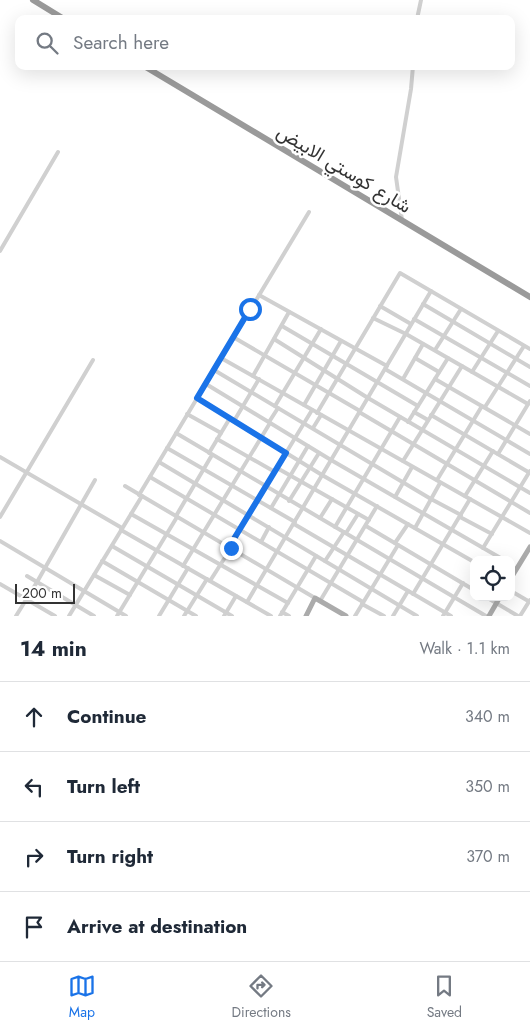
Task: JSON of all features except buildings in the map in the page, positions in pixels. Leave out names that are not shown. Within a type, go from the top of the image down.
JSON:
[{"type":"highway","points":[[33,0],[57,15]]},
{"type":"highway","name":"شارع كوستي الابيض","points":[[151,70],[530,297]]},
{"type":"main road","points":[[515,572],[530,547]]},
{"type":"main road","points":[[306,616],[318,599],[344,615]]},
{"type":"main road","points":[[488,616],[496,603]]},
{"type":"street","points":[[418,15],[421,0]]},
{"type":"street","points":[[402,221],[396,177],[413,70]]},
{"type":"street","points":[[0,251],[58,152]]},
{"type":"street","points":[[69,616],[131,514],[150,477],[187,414],[309,212]]},
{"type":"street","points":[[313,428],[329,393],[400,273],[530,349]]},
{"type":"street","points":[[247,602],[430,291]]},
{"type":"street","points":[[259,295],[355,348],[402,379],[530,454]]},
{"type":"street","points":[[423,304],[530,367]]},
{"type":"street","points":[[380,306],[411,324]]},
{"type":"street","points":[[435,350],[461,309]]},
{"type":"street","points":[[253,376],[266,356],[289,312]]},
{"type":"street","points":[[373,318],[406,334],[498,387],[529,402],[507,440],[484,467],[465,496]]},
{"type":"street","points":[[414,319],[530,386]]},
{"type":"street","points":[[282,326],[418,406]]},
{"type":"street","points":[[183,566],[262,437],[283,393],[321,329]]},
{"type":"street","points":[[472,372],[498,331]]},
{"type":"street","points":[[234,337],[530,513]]},
{"type":"street","points":[[274,339],[303,359],[530,493]]},
{"type":"street","points":[[304,405],[341,341]]},
{"type":"street","points":[[402,379],[423,344]]},
{"type":"street","points":[[414,528],[431,499],[455,450],[524,346]]},
{"type":"street","points":[[221,358],[530,534]]},
{"type":"street","points":[[414,358],[439,372]]},
{"type":"street","points":[[408,422],[448,358]]},
{"type":"street","points":[[0,517],[93,360]]},
{"type":"street","points":[[403,461],[462,366]]},
{"type":"street","points":[[214,370],[492,534]]},
{"type":"street","points":[[118,614],[177,517],[204,469],[217,439],[243,406],[259,379]]},
{"type":"street","points":[[435,379],[530,433]]},
{"type":"street","points":[[206,384],[319,453],[497,556]]},
{"type":"street","points":[[197,398],[322,475],[470,560]]},
{"type":"street","points":[[184,616],[196,596],[221,565],[248,515],[312,410]]},
{"type":"street","points":[[414,412],[428,420]]},
{"type":"street","points":[[187,414],[222,433]]},
{"type":"street","points":[[431,415],[530,472],[483,548]]},
{"type":"street","points":[[334,527],[400,417]]},
{"type":"street","points":[[176,434],[488,616]]},
{"type":"street","points":[[217,439],[274,472]]},
{"type":"street","points":[[271,508],[308,446]]},
{"type":"street","points":[[167,448],[258,500],[444,614],[451,616]]},
{"type":"street","points":[[289,501],[319,453]]},
{"type":"street","points":[[0,457],[157,551],[271,616]]},
{"type":"street","points":[[159,462],[418,616]]},
{"type":"street","points":[[395,497],[412,467]]},
{"type":"street","points":[[277,468],[369,520]]},
{"type":"street","points":[[150,477],[384,616]]},
{"type":"street","points":[[16,616],[95,480]]},
{"type":"street","points":[[125,486],[318,599],[331,583],[377,506]]},
{"type":"street","points":[[320,518],[332,499]]},
{"type":"street","points":[[413,594],[470,499]]},
{"type":"street","points":[[131,514],[288,603]]},
{"type":"street","points":[[324,561],[358,514]]},
{"type":"street","points":[[355,616],[408,524]]},
{"type":"street","points":[[366,526],[470,587]]},
{"type":"street","points":[[261,542],[269,527]]},
{"type":"street","points":[[0,541],[84,591],[118,614],[126,616]]},
{"type":"street","points":[[112,546],[225,614],[232,616]]},
{"type":"street","points":[[289,616],[281,614],[316,556]]},
{"type":"street","points":[[102,561],[196,616]]},
{"type":"street","points":[[159,616],[188,568]]},
{"type":"street","points":[[94,575],[130,595]]},
{"type":"street","points":[[27,576],[94,616]]},
{"type":"street","points":[[444,614],[463,583]]},
{"type":"street","points":[[0,584],[55,616]]},
{"type":"street","points":[[393,616],[408,591]]},
{"type":"street","points":[[493,601],[519,616],[530,601],[515,593]]},
{"type":"street","points":[[225,614],[236,596]]},
{"type":"route","points":[[231,548],[229,547],[286,453],[197,398],[250,309]]}]
